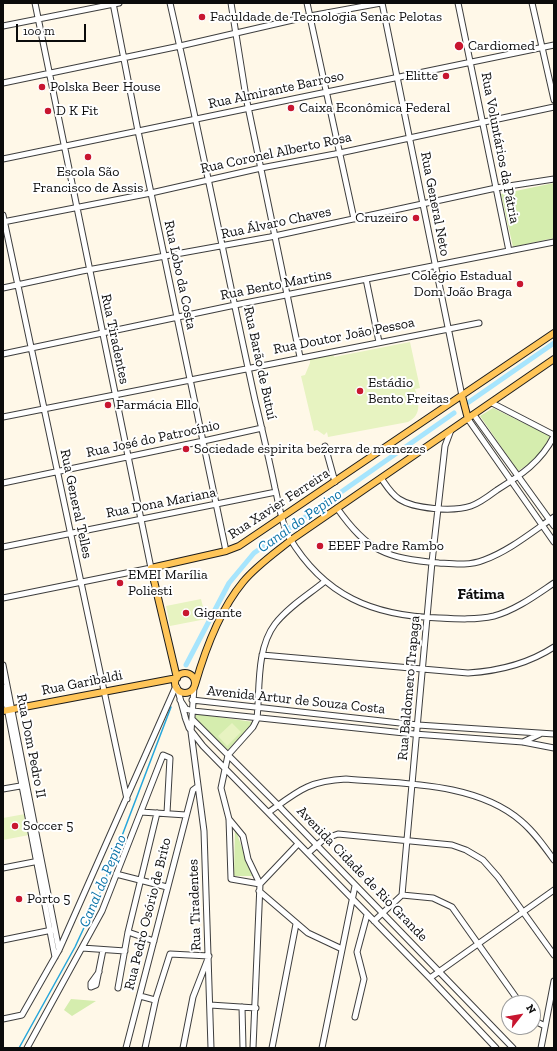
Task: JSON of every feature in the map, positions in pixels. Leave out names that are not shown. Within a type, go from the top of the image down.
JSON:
[{"type":"main road","name":"Rua Xavier Ferreira","points":[[151,568],[226,551],[239,546],[283,520],[335,482],[554,333]]},
{"type":"main road","points":[[194,686],[194,680],[189,674],[183,674],[176,683],[184,692],[190,692],[194,686],[219,620],[230,598],[244,581],[291,540],[554,361]]},
{"type":"main road","name":"Rua General Neto","points":[[462,396],[468,419]]},
{"type":"main road","points":[[466,410],[474,415]]},
{"type":"main road","name":"Rua Tiradentes","points":[[151,568],[176,683]]},
{"type":"main road","name":"Rua Garibaldi","points":[[7,710],[166,680],[176,683]]},
{"type":"street","name":"Rua Tiradentes","points":[[35,3],[151,568]]},
{"type":"street","points":[[3,26],[115,3]]},
{"type":"street","name":"Rua Lobo da Costa","points":[[115,3],[123,57],[176,318],[191,381],[226,551]]},
{"type":"street","name":"Rua Barão de Butuí","points":[[170,3],[276,492],[283,520],[291,540],[324,582],[350,598],[376,609],[395,614],[428,618],[469,619],[495,615],[516,606],[554,583]]},
{"type":"street","points":[[231,3],[249,109],[300,357]]},
{"type":"street","points":[[307,3],[354,219]]},
{"type":"street","points":[[3,82],[180,46],[310,16],[382,3]]},
{"type":"street","name":"Rua General Neto","points":[[382,3],[462,396]]},
{"type":"street","name":"Rua Voluntários da Pátria","points":[[458,3],[509,251]]},
{"type":"street","points":[[532,3],[554,100]]},
{"type":"street","name":"Rua Almirante Barroso","points":[[3,159],[249,109],[397,76],[554,45]]},
{"type":"street","name":"Rua Coronel Alberto Rosa","points":[[4,222],[151,193],[209,179],[340,153],[554,107]]},
{"type":"street","name":"Rua Álvaro Chaves","points":[[3,288],[89,270],[222,246],[423,205],[496,188],[554,178]]},
{"type":"street","name":"Rua General Telles","points":[[3,214],[127,799]]},
{"type":"street","name":"Rua Bento Martins","points":[[3,354],[235,305],[288,296],[554,242]]},
{"type":"street","points":[[366,279],[379,342]]},
{"type":"street","name":"Rua Doutor João Pessoa","points":[[3,417],[191,381],[248,367],[479,323]]},
{"type":"street","points":[[381,478],[391,492],[406,503],[438,508],[465,508],[518,476],[542,456],[554,435],[492,403]]},
{"type":"street","points":[[474,415],[518,476],[552,518],[554,526]]},
{"type":"street","points":[[468,419],[554,542]]},
{"type":"street","name":"Rua José do Patrocínio","points":[[3,482],[57,472],[262,428]]},
{"type":"street","name":"Rua Baldomero Trapaga","points":[[402,895],[432,562],[445,446],[451,430]]},
{"type":"street","points":[[435,441],[440,440],[445,446]]},
{"type":"street","points":[[325,446],[335,482]]},
{"type":"street","name":"Rua Dona Mariana","points":[[3,547],[276,492]]},
{"type":"street","points":[[337,508],[352,529],[364,541],[378,551],[396,557],[467,565],[483,561],[499,554],[552,518]]},
{"type":"street","name":"Rua Xavier Ferreira","points":[[3,598],[151,568]]},
{"type":"street","points":[[260,884],[231,879],[229,819],[221,788],[224,767],[228,755],[253,727],[257,719],[262,655],[269,636],[278,621],[324,582]]},
{"type":"street","points":[[262,655],[468,673],[490,672],[528,661],[554,647]]},
{"type":"street","name":"Rua Dom Pedro II","points":[[3,665],[7,710],[31,818],[47,899],[56,957]]},
{"type":"street","name":"Rua Tiradentes","points":[[176,683],[185,717],[194,762]]},
{"type":"street","points":[[3,1019],[22,1015],[56,957],[127,799],[176,683]]},
{"type":"street","name":"Rua Tiradentes","points":[[194,686],[191,732],[192,749],[204,831],[211,1048]]},
{"type":"street","name":"Avenida Artur de Souza Costa","points":[[180,700],[186,709],[193,712],[417,734],[522,742],[554,748]]},
{"type":"street","name":"Avenida Artur de Souza Costa","points":[[192,700],[418,725],[554,734]]},
{"type":"street","points":[[338,726],[339,716]]},
{"type":"street","name":"Avenida Cidade de Rio Grande","points":[[185,717],[191,732],[203,746],[269,812],[298,844],[430,978],[496,1048]]},
{"type":"street","name":"Avenida Cidade de Rio Grande","points":[[192,719],[278,805],[354,886],[513,1048]]},
{"type":"street","points":[[522,742],[540,733]]},
{"type":"street","points":[[192,749],[195,745],[203,746]]},
{"type":"street","points":[[27,1048],[102,911],[163,755],[170,758],[167,814]]},
{"type":"street","points":[[269,812],[299,790],[330,780],[346,779],[459,791],[486,799],[498,805],[520,820],[534,834],[554,860]]},
{"type":"street","points":[[3,789],[24,785]]},
{"type":"street","name":"Rua Pedro Osório de Brito","points":[[126,1048],[186,814],[193,790],[197,787]]},
{"type":"street","points":[[141,812],[186,814]]},
{"type":"street","points":[[118,988],[128,932],[157,813]]},
{"type":"street","points":[[229,819],[243,836],[251,868],[260,884]]},
{"type":"street","points":[[308,853],[330,836],[338,834],[452,845],[466,850],[483,860],[498,877],[554,955]]},
{"type":"street","points":[[253,1048],[256,1008],[260,884],[298,844]]},
{"type":"street","points":[[3,868],[39,861]]},
{"type":"street","points":[[116,874],[168,886]]},
{"type":"street","points":[[322,1048],[354,886]]},
{"type":"street","points":[[430,978],[479,945],[554,890]]},
{"type":"street","points":[[259,891],[296,924],[321,940],[342,949]]},
{"type":"street","points":[[374,921],[402,895],[433,898],[442,901],[452,907],[514,995]]},
{"type":"street","points":[[355,1018],[364,979],[357,952],[367,914]]},
{"type":"street","points":[[272,1048],[296,924]]},
{"type":"street","points":[[3,940],[52,929]]},
{"type":"street","name":"Rua Dom Pedro II","points":[[52,929],[59,950]]},
{"type":"street","points":[[128,932],[154,941]]},
{"type":"street","points":[[82,948],[125,950]]},
{"type":"street","points":[[99,972],[103,950]]},
{"type":"street","points":[[145,1048],[155,1000],[170,954],[209,956],[193,997],[183,1048]]},
{"type":"street","points":[[541,1048],[554,981]]},
{"type":"street","points":[[140,996],[155,1000]]},
{"type":"street","points":[[210,1005],[256,1008]]},
{"type":"street","points":[[242,1007],[243,1048]]},
{"type":"street","points":[[541,1024],[545,1026]]},
{"type":"green space","points":[[554,183],[554,238],[513,247],[501,194]]},
{"type":"green space","name":"Estádio Bento Freitas","points":[[410,342],[420,388],[415,389],[418,399],[416,416],[408,422],[328,437],[327,432],[324,435],[317,430],[314,431],[301,376],[305,375],[310,363],[310,358],[333,353],[334,357]]},
{"type":"green space","points":[[493,408],[550,436],[539,457],[518,471],[480,416]]},
{"type":"green space","name":"Gigante","points":[[201,599],[206,619],[170,626],[166,606]]},
{"type":"green space","points":[[196,714],[254,722],[228,750],[195,719]]},
{"type":"green space","points":[[232,723],[241,732],[227,746],[218,736]]},
{"type":"green space","name":"Soccer 5","points":[[25,814],[29,835],[3,840],[3,818]]},
{"type":"green space","points":[[235,828],[252,876],[234,876]]},
{"type":"green space","points":[[71,999],[96,1001],[72,1016],[64,1010]]},
{"type":"waterway","name":"Canal do Pepino","points":[[469,402],[554,343]]},
{"type":"waterway","name":"Canal do Pepino","points":[[186,665],[229,583],[254,553],[454,413]]},
{"type":"waterway","name":"Canal do Pepino","points":[[19,1048],[75,947],[101,891],[171,707]]},
{"type":"place","name":"Faculdade de Tecnologia Senac Pelotas","points":[[202,17]]},
{"type":"place","name":"Cardiomed","points":[[459,46]]},
{"type":"place","name":"Elitte","points":[[446,76]]},
{"type":"place","name":"Polska Beer House","points":[[42,87]]},
{"type":"place","name":"Caixa Econômica Federal","points":[[291,108]]},
{"type":"place","name":"D K Fit","points":[[48,111]]},
{"type":"place","name":"Escola São Francisco de Assis","points":[[88,157]]},
{"type":"place","name":"Cruzeiro","points":[[416,218]]},
{"type":"place","name":"Colégio Estadual Dom João Braga","points":[[520,284]]},
{"type":"place","name":"Estádio Bento Freitas","points":[[360,391]]},
{"type":"place","name":"Farmácia Ello","points":[[108,405]]},
{"type":"place","name":"Sociedade espirita bezerra de menezes","points":[[186,449]]},
{"type":"place","name":"EEEF Padre Rambo","points":[[320,546]]},
{"type":"place","name":"EMEI Marília Poliesti","points":[[120,583]]},
{"type":"place","name":"Gigante","points":[[186,613]]},
{"type":"place","name":"Soccer 5","points":[[15,826]]},
{"type":"place","name":"Porto 5","points":[[19,899]]},
{"type":"district","name":"Fátima","points":[[481,595]]}]
